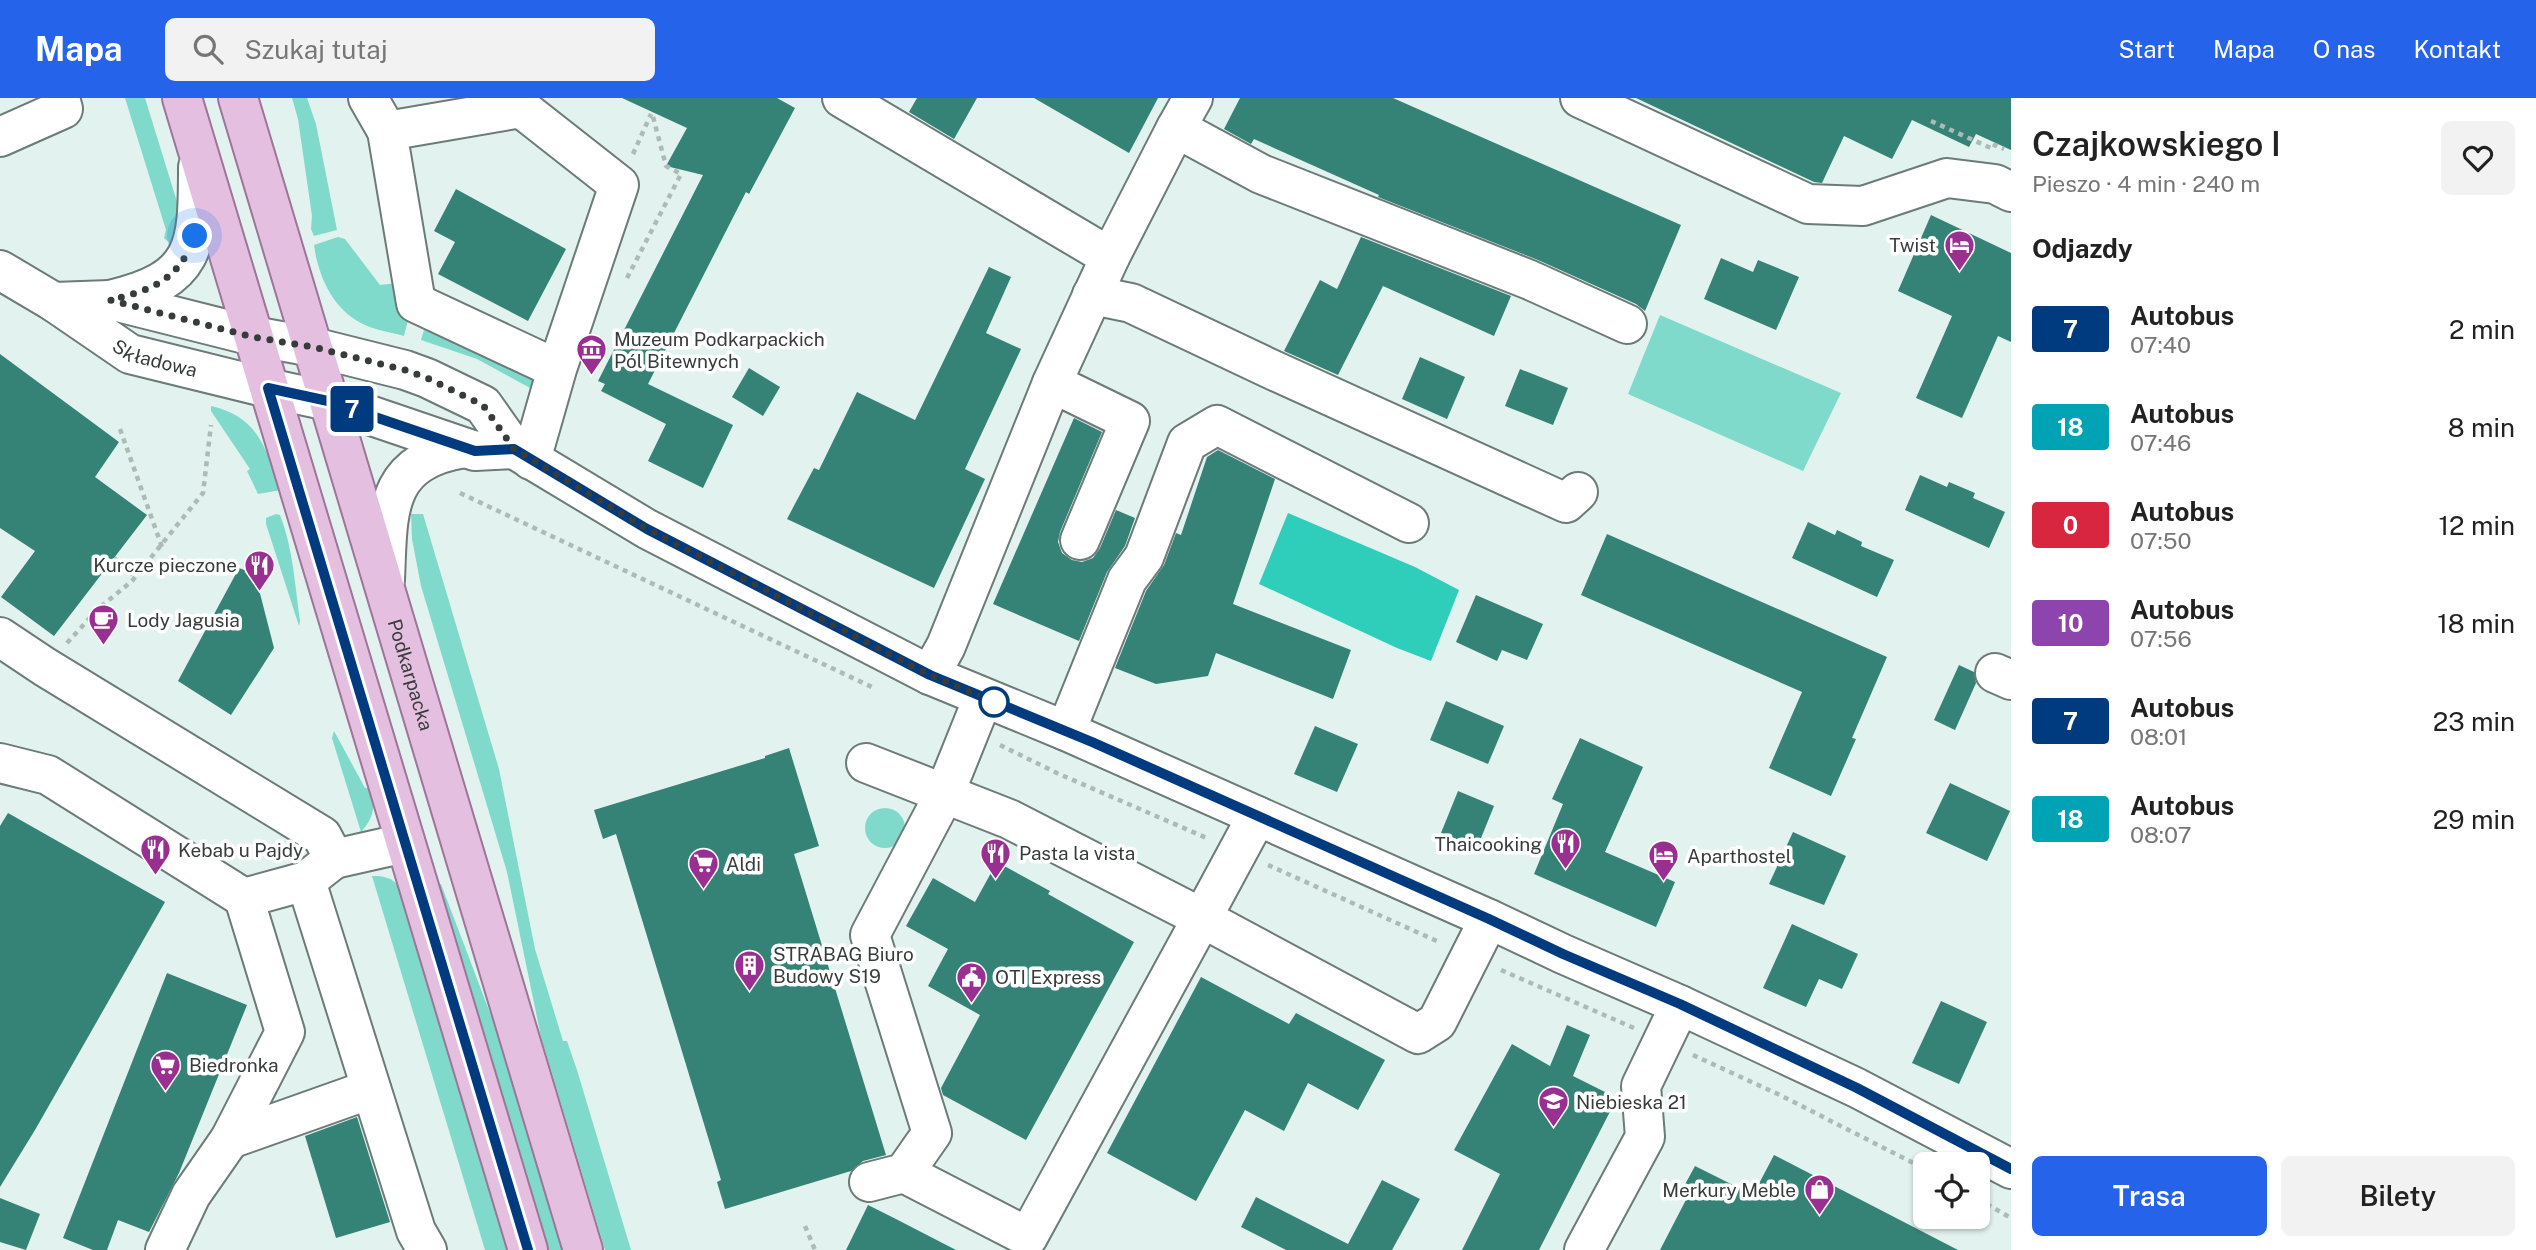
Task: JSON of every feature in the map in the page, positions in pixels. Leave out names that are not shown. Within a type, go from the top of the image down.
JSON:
[{"type":"main road","points":[[182,98],[528,1250]]},
{"type":"main road","name":"Podkarpacka","points":[[238,98],[583,1250]]},
{"type":"street","points":[[0,136],[63,109],[61,98]]},
{"type":"street","points":[[369,98],[387,131],[416,303],[557,369]]},
{"type":"street","points":[[842,98],[1110,257]]},
{"type":"street","points":[[1580,98],[1808,204],[1863,206],[1948,178],[1995,184],[2011,192]]},
{"type":"street","points":[[387,131],[521,108],[619,185],[557,369],[522,455]]},
{"type":"street","points":[[930,675],[946,646],[1052,383],[1110,257],[1185,113],[1261,174],[1530,280],[1627,324]]},
{"type":"street","points":[[110,300],[144,292],[157,285],[171,275],[184,259],[195,236],[198,219],[198,153]]},
{"type":"street","name":"Składowa","points":[[0,270],[54,302],[131,354],[328,401],[465,448]]},
{"type":"street","points":[[1092,295],[1131,303],[1275,372],[1566,503],[1578,492]]},
{"type":"street","name":"Składowa","points":[[54,302],[110,300],[253,337],[313,347],[412,373],[483,405],[522,455]]},
{"type":"street","points":[[1052,383],[1130,421],[1080,540]]},
{"type":"street","points":[[1066,731],[1127,580],[1144,557],[1187,443],[1217,425],[1409,523]]},
{"type":"street","points":[[385,589],[390,504],[408,473],[426,459],[465,448],[522,455],[647,529],[930,675],[976,714],[1066,731],[1680,1004],[1857,1088],[2011,1169]]},
{"type":"street","points":[[0,637],[322,836],[320,870],[371,1089],[416,1231],[427,1250]]},
{"type":"street","points":[[976,714],[944,795],[870,935],[932,1133],[887,1178],[1028,1237],[1257,816]]},
{"type":"street","points":[[0,763],[48,775],[244,898],[285,1032],[230,1139],[191,1195],[164,1250]]},
{"type":"street","points":[[866,763],[1009,819],[1202,918],[1418,1034],[1437,1022],[1489,919]]},
{"type":"street","points":[[244,898],[405,843]]},
{"type":"street","points":[[1584,1250],[1645,1138],[1641,1086],[1680,1004]]},
{"type":"street","points":[[230,1139],[371,1089]]},
{"type":"path","points":[[619,185],[652,113]]},
{"type":"path","points":[[1931,121],[1993,149],[1994,145],[2011,153]]},
{"type":"path","points":[[45,667],[98,609],[135,577],[162,547],[203,493],[211,425]]},
{"type":"path","points":[[120,429],[162,547]]},
{"type":"path","points":[[460,493],[886,693]]},
{"type":"path","points":[[114,558],[135,577]]},
{"type":"path","points":[[976,714],[1059,774],[1662,1041],[1782,1096],[1913,1163]]},
{"type":"path","points":[[1990,1206],[2011,1218]]},
{"type":"path","points":[[805,1226],[815,1250]]},
{"type":"green space","points":[[125,98],[145,98],[178,205],[179,227],[172,245],[164,238],[166,230]]},
{"type":"green space","points":[[292,98],[307,98],[316,124],[337,230],[314,236],[298,119]]},
{"type":"green space","points":[[338,237],[345,239],[380,285],[398,283],[410,312],[404,336],[361,323],[334,300],[319,268],[314,245]]},
{"type":"green space","points":[[1660,315],[1841,393],[1803,471],[1628,394]]},
{"type":"green space","points":[[424,330],[537,373],[532,389],[477,359],[421,340]]},
{"type":"green space","points":[[211,406],[227,411],[250,426],[264,448],[281,490],[258,494],[247,471],[250,469],[211,411]]},
{"type":"green space","points":[[1288,513],[1415,567],[1459,590],[1431,661],[1259,584]]},
{"type":"green space","points":[[411,514],[423,514],[499,769],[535,949],[563,1041],[567,1041],[577,1070],[631,1250],[605,1250],[541,1037],[507,872],[421,586],[412,539]]},
{"type":"green space","points":[[280,515],[291,554],[299,626],[266,524],[266,518]]},
{"type":"green space","points":[[334,731],[365,788],[369,788],[371,794],[372,812],[369,822],[361,832],[332,738]]},
{"type":"green space","points":[[885,808],[899,814],[905,828],[899,842],[885,848],[871,842],[865,828],[871,814]]},
{"type":"green space","points":[[372,876],[388,878],[400,888],[508,1250],[485,1250]]},
{"type":"green space","points":[[441,884],[506,1055],[565,1250],[548,1250],[439,885]]},
{"type":"building","points":[[622,98],[777,98],[795,108],[749,194],[746,192],[648,384],[733,425],[703,488],[648,461],[666,424],[601,391],[605,384],[598,381],[703,175],[666,166],[687,128]]},
{"type":"building","points":[[917,98],[977,98],[954,139],[909,112]]},
{"type":"building","points":[[1034,98],[1158,98],[1129,153]]},
{"type":"building","points":[[1240,98],[1393,98],[1681,225],[1645,311],[1636,304],[1538,260],[1378,197],[1379,195],[1254,139],[1251,144],[1224,129]]},
{"type":"building","points":[[1636,98],[2011,98],[2011,150],[1976,134],[1969,147],[1912,120],[1892,159],[1844,136],[1822,183],[1814,182]]},
{"type":"building","points":[[456,189],[566,249],[528,321],[438,274],[455,242],[434,231]]},
{"type":"building","name":"Twist","points":[[1931,215],[2011,253],[2011,342],[1998,336],[1962,418],[1916,398],[1952,316],[1898,291]]},
{"type":"building","points":[[1361,237],[1511,296],[1494,336],[1383,286],[1338,375],[1284,351],[1320,280],[1337,289]]},
{"type":"building","points":[[1721,258],[1753,272],[1758,260],[1799,277],[1776,330],[1704,299]]},
{"type":"building","points":[[989,267],[1011,277],[986,333],[1021,349],[965,469],[985,479],[934,588],[787,519],[814,468],[819,470],[857,392],[915,420]]},
{"type":"building","points":[[0,354],[119,442],[95,477],[147,515],[54,636],[1,597],[35,551],[0,528]]},
{"type":"building","points":[[1420,357],[1465,377],[1447,419],[1402,399]]},
{"type":"building","points":[[749,368],[780,387],[763,416],[732,397]]},
{"type":"building","points":[[1520,369],[1568,388],[1553,425],[1505,406]]},
{"type":"building","points":[[1074,418],[1102,432],[1060,532],[1058,542],[1062,553],[1072,560],[1082,562],[1093,558],[1116,510],[1135,518],[1125,546],[1107,572],[1079,641],[993,604]]},
{"type":"building","points":[[1218,450],[1275,479],[1233,604],[1351,650],[1333,699],[1216,653],[1208,676],[1156,684],[1115,668],[1146,591],[1164,565],[1176,533],[1181,535],[1207,457]]},
{"type":"building","points":[[1920,475],[1947,487],[1949,482],[1975,493],[1973,498],[2005,512],[1989,548],[1905,510]]},
{"type":"building","points":[[1808,522],[1835,535],[1837,530],[1862,542],[1861,546],[1894,560],[1877,597],[1792,558]]},
{"type":"building","points":[[1607,534],[1887,657],[1852,738],[1856,739],[1831,796],[1769,768],[1802,692],[1581,595]]},
{"type":"building","points":[[239,568],[255,574],[274,648],[231,715],[178,681]]},
{"type":"building","points":[[1476,595],[1543,624],[1527,660],[1502,650],[1497,661],[1456,642]]},
{"type":"building","points":[[1959,665],[1974,672],[1976,683],[1955,730],[1934,720]]},
{"type":"building","points":[[1446,701],[1504,726],[1488,764],[1430,740]]},
{"type":"building","points":[[1315,726],[1358,744],[1337,792],[1294,774]]},
{"type":"building","points":[[1580,738],[1643,767],[1605,852],[1675,882],[1656,927],[1534,874],[1563,804],[1552,799]]},
{"type":"building","name":"STRABAG Biuro Budowy S19","points":[[789,748],[819,846],[794,854],[886,1155],[863,1161],[851,1171],[725,1209],[717,1182],[721,1180],[616,834],[603,839],[594,810],[765,758]]},
{"type":"building","points":[[1950,783],[2010,811],[1987,861],[1926,833]]},
{"type":"building","points":[[1458,791],[1494,806],[1477,848],[1441,833]]},
{"type":"building","points":[[8,813],[165,902],[0,1187],[0,826]]},
{"type":"building","points":[[1793,832],[1846,856],[1824,905],[1769,884]]},
{"type":"building","points":[[997,862],[1134,942],[1026,1140],[943,1095],[941,1088],[980,1015],[928,986],[948,949],[906,926],[933,878],[975,902]]},
{"type":"building","points":[[1792,924],[1858,954],[1842,989],[1819,979],[1806,1007],[1763,988]]},
{"type":"building","name":"Biedronka","points":[[167,973],[247,1005],[179,1173],[149,1232],[118,1220],[107,1250],[93,1250],[63,1238]]},
{"type":"building","points":[[1201,977],[1289,1024],[1296,1013],[1385,1060],[1358,1110],[1308,1083],[1284,1131],[1245,1110],[1196,1201],[1107,1153]]},
{"type":"building","points":[[1941,1001],[1987,1022],[1959,1084],[1912,1063]]},
{"type":"building","points":[[1567,1025],[1590,1035],[1573,1076],[1617,1098],[1539,1250],[1462,1250],[1500,1174],[1454,1150],[1512,1044],[1550,1066]]},
{"type":"building","points":[[357,1117],[390,1222],[336,1238],[305,1136]]},
{"type":"building","name":"Merkury Meble","points":[[1774,1155],[1958,1250],[1660,1250],[1689,1194],[1682,1190],[1695,1166],[1753,1195]]},
{"type":"building","points":[[1382,1180],[1420,1199],[1392,1250],[1286,1250],[1241,1227],[1256,1197],[1348,1244]]},
{"type":"building","points":[[0,1198],[40,1214],[26,1250],[0,1242]]},
{"type":"building","points":[[868,1205],[894,1218],[956,1250],[846,1250]]},
{"type":"bus line","name":"7","points":[[528,1250],[268,388],[328,401],[475,451],[514,449],[647,529],[930,675],[1092,742],[1680,1004],[1857,1088],[2011,1169]]},
{"type":"place","name":"Twist","points":[[1959,272]]},
{"type":"place","name":"Muzeum Podkarpackich Pól Bitewnych","points":[[591,377]]},
{"type":"place","name":"Kurcze pieczone","points":[[260,592]]},
{"type":"place","name":"Lody Jagusia","points":[[104,647]]},
{"type":"place","name":"Thaicooking","points":[[1565,871]]},
{"type":"place","name":"Kebab u Pajdy","points":[[155,877]]},
{"type":"place","name":"Pasta la vista","points":[[996,880]]},
{"type":"place","name":"Aparthostel","points":[[1664,883]]},
{"type":"place","name":"Aldi","points":[[703,891]]},
{"type":"place","name":"STRABAG Biuro Budowy S19","points":[[750,992]]},
{"type":"place","name":"OTI Express","points":[[972,1004]]},
{"type":"place","name":"Biedronka","points":[[166,1092]]},
{"type":"place","name":"Niebieska 21","points":[[1553,1129]]},
{"type":"place","name":"Merkury Meble","points":[[1819,1217]]},
{"type":"route","points":[[195,236],[184,259],[163,282],[144,292],[110,300],[253,337],[313,347],[427,378],[483,405],[514,449],[647,529],[930,675],[994,702]]}]
